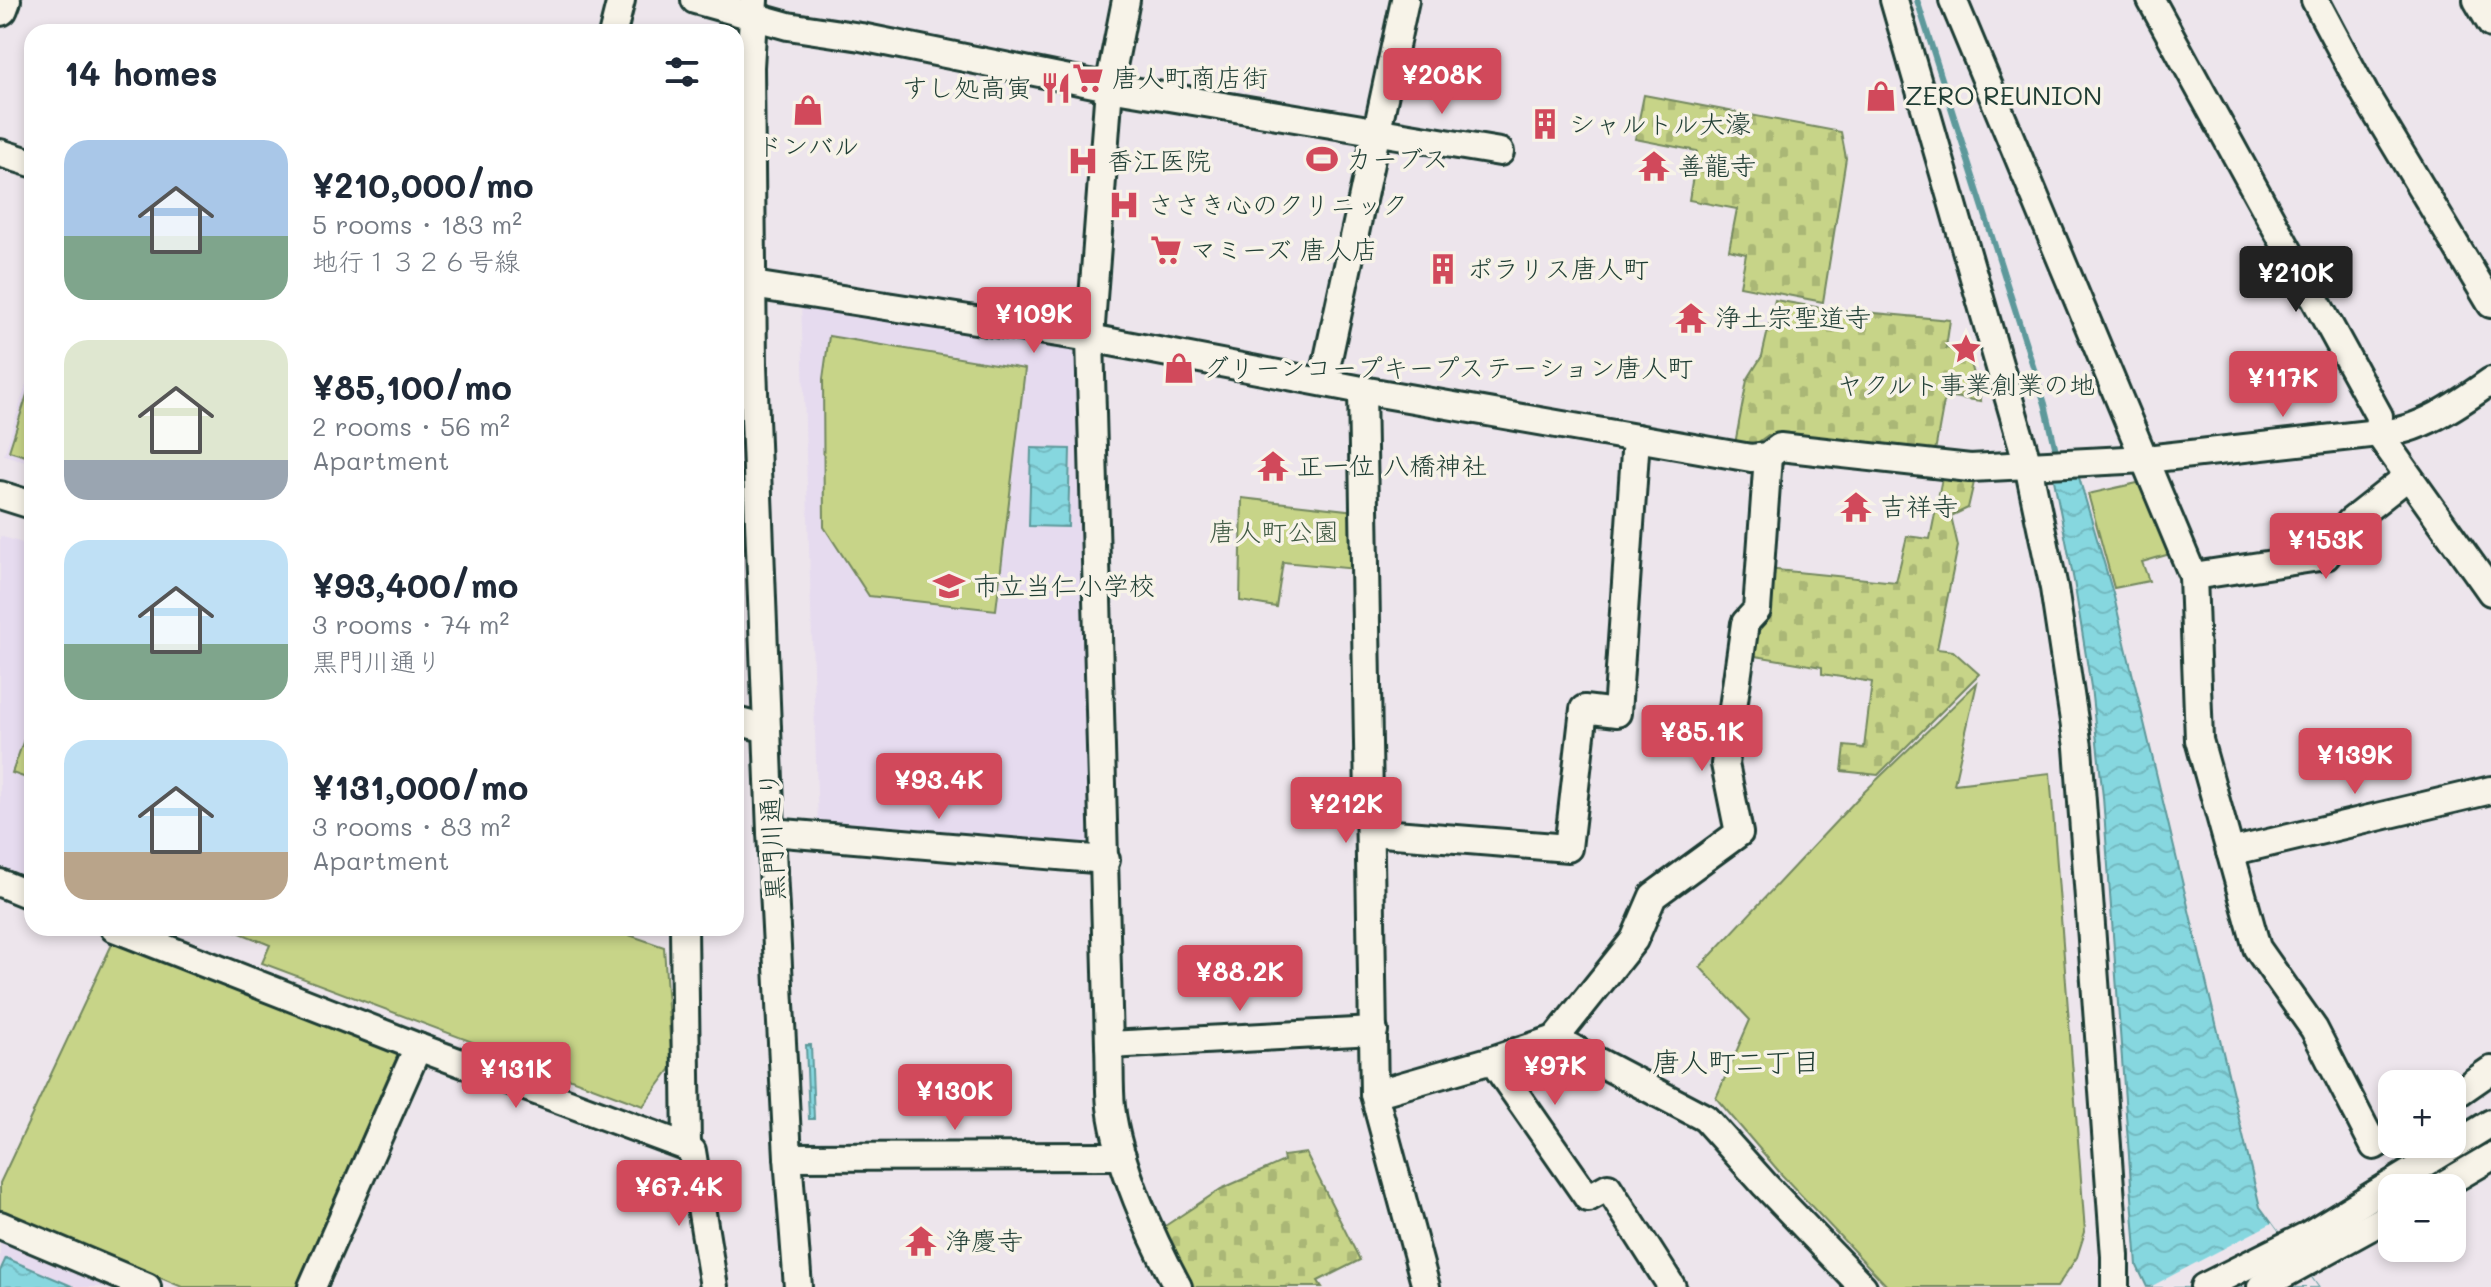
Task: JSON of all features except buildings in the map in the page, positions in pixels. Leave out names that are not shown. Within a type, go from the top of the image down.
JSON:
[{"type":"main road","points":[[0,8],[3,0]]},
{"type":"street","points":[[615,24],[621,0]]},
{"type":"street","points":[[695,0],[753,9],[1109,87],[1500,152]]},
{"type":"street","points":[[1126,0],[1109,87],[1090,338],[1109,1045],[1112,1108],[1122,1156],[1163,1260],[1178,1287]]},
{"type":"street","points":[[1323,382],[1405,0]]},
{"type":"street","points":[[1894,0],[2036,465],[2078,747],[2093,925],[2115,1287]]},
{"type":"street","points":[[1953,0],[2193,576],[2199,740],[2257,948],[2314,1029],[2374,1146],[2378,1144]]},
{"type":"street","points":[[2151,0],[2379,416],[2378,433],[2491,592]]},
{"type":"street","points":[[2315,0],[2365,94],[2491,304]]},
{"type":"street","points":[[2477,0],[2491,24]]},
{"type":"street","name":"黒門川通り","points":[[753,9],[750,67],[753,285],[744,366],[798,1287]]},
{"type":"street","points":[[0,153],[24,160]]},
{"type":"street","points":[[753,285],[1090,338],[1362,390],[1751,458],[1768,456],[1780,447],[1970,468],[2146,459],[2378,433],[2396,434],[2459,404],[2491,381]]},
{"type":"street","points":[[1362,390],[1374,1094],[1426,1287]]},
{"type":"street","points":[[1370,832],[1568,848],[1584,709],[1617,713],[1636,438]]},
{"type":"street","points":[[1374,1094],[1555,1039],[1634,940],[1653,896],[1739,833],[1725,764],[1745,623],[1757,610],[1768,456]]},
{"type":"street","points":[[2193,576],[2326,556],[2350,522],[2407,477]]},
{"type":"street","points":[[0,495],[24,502]]},
{"type":"street","points":[[744,723],[767,729]]},
{"type":"street","points":[[2230,852],[2491,790]]},
{"type":"street","points":[[771,832],[1106,860]]},
{"type":"street","points":[[0,883],[24,893]]},
{"type":"street","points":[[134,936],[418,1047],[687,1147],[692,1151],[714,1287]]},
{"type":"street","points":[[684,936],[687,1147]]},
{"type":"street","points":[[1109,1045],[1374,1031]]},
{"type":"street","points":[[1555,1039],[1705,1118],[1863,1287]]},
{"type":"street","points":[[312,1287],[418,1047]]},
{"type":"street","points":[[1492,1060],[1588,1198],[1608,1187],[1672,1287]]},
{"type":"street","points":[[2466,1087],[2491,1070]]},
{"type":"street","points":[[2261,1287],[2314,1246],[2491,1123]]},
{"type":"street","points":[[788,1157],[1122,1156]]},
{"type":"street","points":[[2462,1174],[2491,1157]]},
{"type":"street","points":[[2204,1287],[2378,1221]]},
{"type":"street","points":[[0,1225],[147,1287]]},
{"type":"shaded area","name":"市立当仁小学校","points":[[801,301],[1082,349],[1094,854],[818,824]]},
{"type":"shaded area","points":[[24,391],[24,461],[4,455]]},
{"type":"shaded area","points":[[0,536],[24,544],[24,876],[0,866]]},
{"type":"shaded area","points":[[0,1235],[122,1287],[0,1287]]},
{"type":"green space","points":[[1644,95],[1841,132],[1846,158],[1823,302],[1740,286],[1746,254],[1729,250],[1737,209],[1689,200],[1697,151],[1635,139]]},
{"type":"green space","points":[[1775,300],[1821,308],[1950,320],[1946,348],[1968,352],[1981,401],[1945,396],[1934,457],[1768,435],[1753,446],[1735,444],[1747,380],[1762,356]]},
{"type":"green space","points":[[829,336],[1025,369],[996,610],[869,596],[824,527],[823,379]]},
{"type":"green space","points":[[24,404],[24,456],[9,451]]},
{"type":"green space","points":[[1942,478],[1975,478],[1968,508],[1951,516],[1958,546],[1937,649],[1953,651],[1979,674],[1878,775],[1842,771],[1845,746],[1864,748],[1872,682],[1822,674],[1822,667],[1749,655],[1767,569],[1896,582],[1907,536],[1930,539]]},
{"type":"green space","points":[[2142,482],[2170,554],[2142,562],[2149,581],[2114,588],[2088,494]]},
{"type":"green space","name":"唐人町公園","points":[[1242,498],[1355,511],[1356,569],[1283,562],[1276,607],[1240,601]]},
{"type":"green space","points":[[1977,683],[1954,784],[2050,773],[2085,1232],[2077,1257],[2057,1287],[1888,1287],[1782,1175],[1716,1098],[1750,1020],[1700,967],[1859,797]]},
{"type":"green space","points":[[24,739],[24,777],[12,773]]},
{"type":"green space","points":[[248,936],[632,936],[664,947],[672,1067],[643,1106],[262,963],[270,945]]},
{"type":"green space","points":[[114,940],[400,1050],[296,1287],[182,1287],[0,1210],[0,1183]]},
{"type":"green space","points":[[1306,1153],[1360,1260],[1318,1281],[1322,1287],[1188,1287],[1162,1228],[1221,1189],[1284,1161],[1283,1156]]},
{"type":"water","points":[[1031,448],[1070,449],[1068,527],[1029,526]]},
{"type":"water","points":[[2078,474],[2114,597],[2260,1207],[2318,1287],[2147,1287],[2137,1266],[2103,797],[2091,687],[2053,475]]},
{"type":"water","points":[[806,1045],[811,1045],[814,1119],[809,1119]]},
{"type":"water","points":[[6,1258],[74,1287],[0,1287],[0,1271]]},
{"type":"pier","points":[[2272,1223],[2318,1287],[2150,1287]]},
{"type":"waterway","points":[[1917,0],[2045,404],[2057,455]]},
{"type":"place","name":"唐人町商店街","points":[[1088,78]]},
{"type":"place","name":"すし処高寅","points":[[1056,88]]},
{"type":"place","name":"ZERO REUNION","points":[[1881,96]]},
{"type":"place","name":"ドンバル","points":[[808,110]]},
{"type":"place","name":"シャルトル大濠","points":[[1545,124]]},
{"type":"place","name":"カーブス","points":[[1322,159]]},
{"type":"place","name":"香江医院","points":[[1083,161]]},
{"type":"place","name":"善龍寺","points":[[1654,166]]},
{"type":"place","name":"ささき心のクリニック","points":[[1124,205]]},
{"type":"place","name":"マミーズ 唐人店","points":[[1166,250]]},
{"type":"place","name":"ポラリス唐人町","points":[[1443,269]]},
{"type":"place","name":"浄土宗聖道寺","points":[[1691,318]]},
{"type":"place","name":"ヤクルト事業創業の地","points":[[1966,349]]},
{"type":"place","name":"グリーンコープキープステーション唐人町","points":[[1179,368]]},
{"type":"place","name":"正一位 八橋神社","points":[[1273,466]]},
{"type":"place","name":"吉祥寺","points":[[1856,507]]},
{"type":"place","name":"市立当仁小学校","points":[[949,586]]},
{"type":"place","name":"浄慶寺","points":[[921,1241]]},
{"type":"district","name":"唐人町二丁目","points":[[1736,1062]]}]
